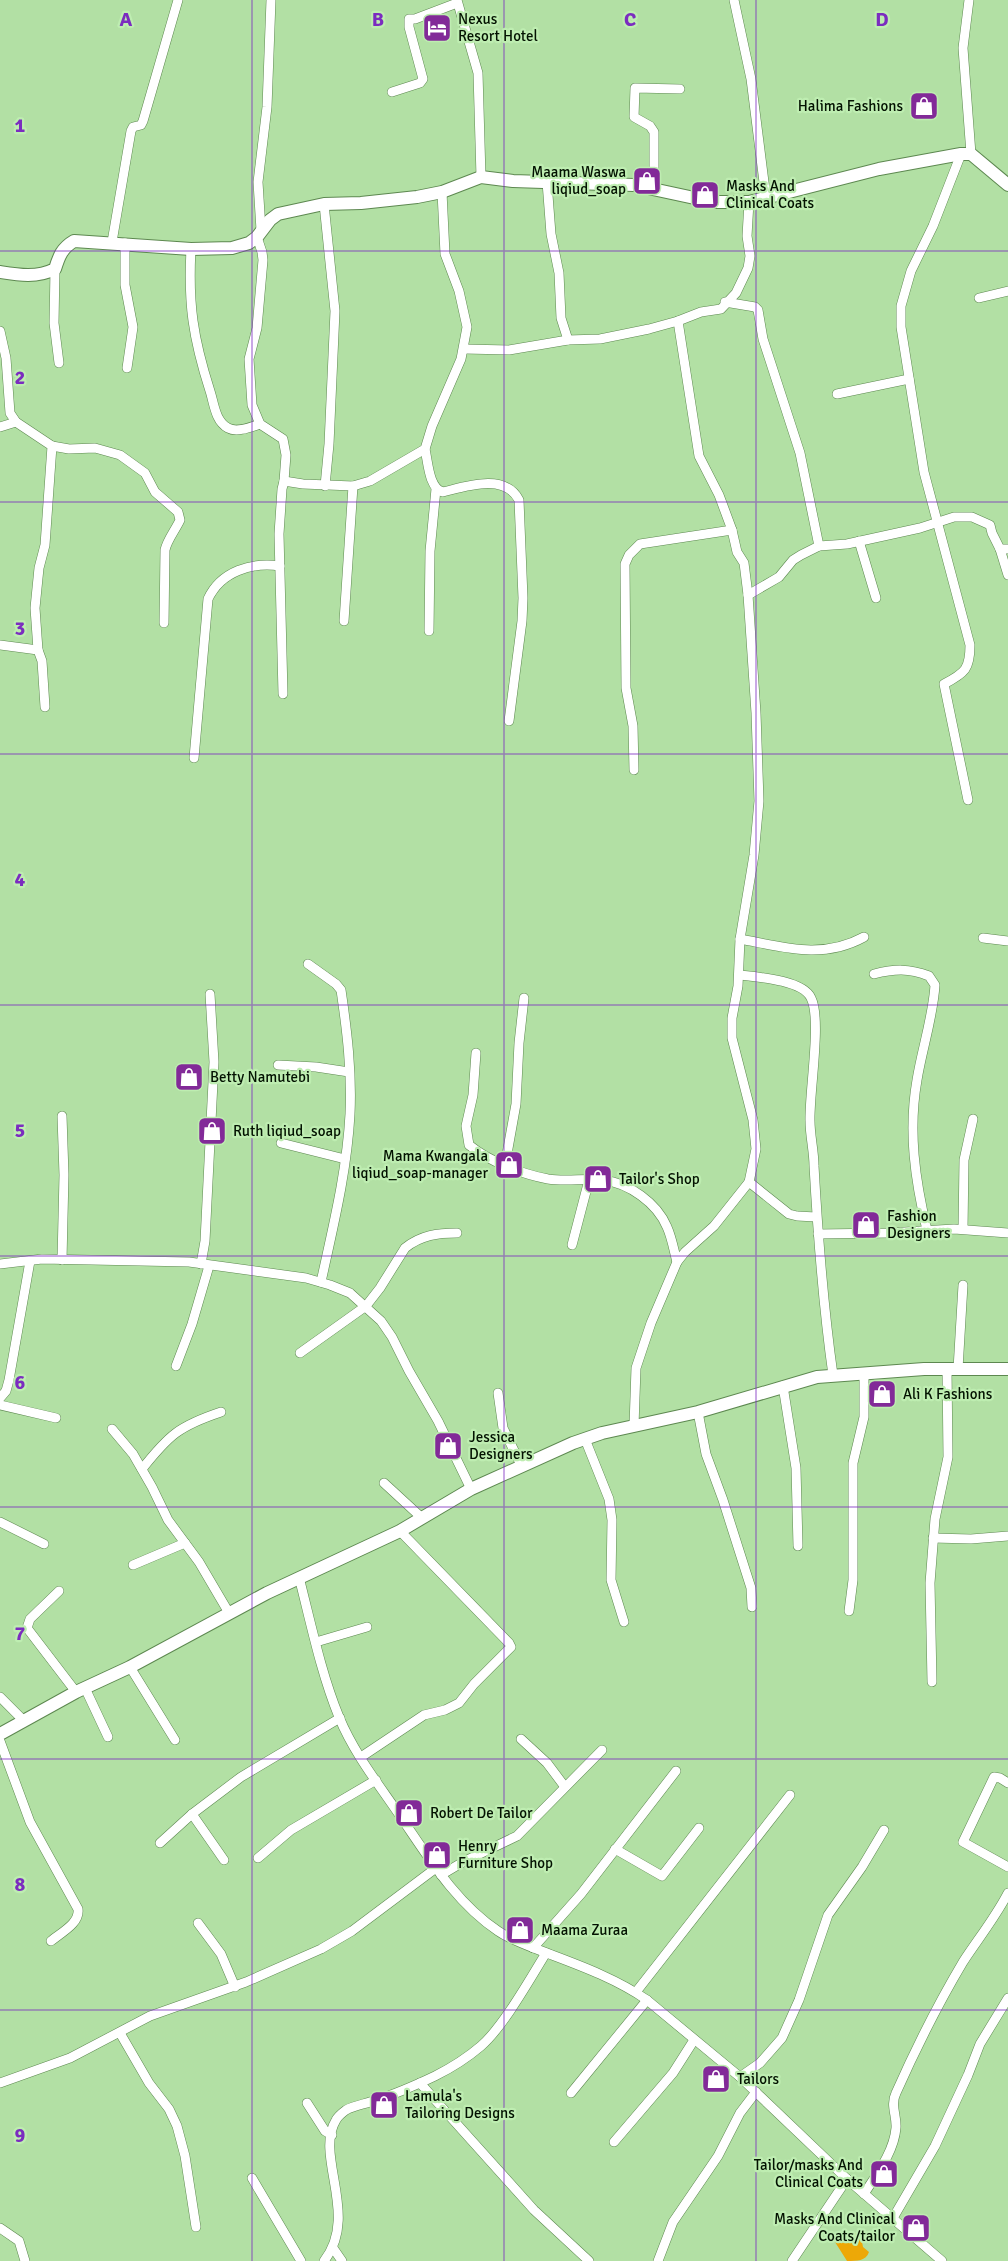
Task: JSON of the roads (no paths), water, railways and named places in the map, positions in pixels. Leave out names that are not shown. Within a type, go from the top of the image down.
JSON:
[{"type":"street","points":[[127,368],[133,316],[126,299],[118,243],[131,131],[143,121],[178,0]]},
{"type":"street","points":[[271,0],[267,107],[258,182],[259,233],[263,260],[257,328],[249,359],[252,405],[260,424],[283,440],[286,455],[280,513],[284,694]]},
{"type":"street","points":[[734,0],[751,79],[766,198]]},
{"type":"street","points":[[968,800],[944,684],[964,673],[970,659],[970,645],[936,522],[922,461],[916,411],[901,327],[901,306],[911,271],[966,154],[963,48],[969,0]]},
{"type":"street","points":[[392,92],[420,83],[423,79],[409,27],[409,19],[415,19],[457,2],[478,73],[481,177]]},
{"type":"street","points":[[654,188],[654,132],[650,126],[634,117],[635,88],[680,89]]},
{"type":"street","points":[[58,363],[54,322],[55,269],[66,246],[74,241],[190,249],[232,248],[249,243],[278,214],[324,204],[417,197],[442,192],[481,177],[547,182],[609,183],[654,188],[712,202],[749,202],[879,169],[966,154],[1008,185]]},
{"type":"street","points":[[547,182],[551,234],[559,273],[561,318],[568,340]]},
{"type":"street","points":[[429,630],[430,551],[436,489],[425,449],[432,426],[464,350],[466,327],[463,305],[445,254],[442,192]]},
{"type":"street","points":[[464,350],[509,350],[568,340],[600,339],[649,330],[701,312],[721,309],[736,293],[748,268],[750,256],[747,236],[749,202]]},
{"type":"street","points":[[324,204],[334,311],[329,444],[325,486]]},
{"type":"street","points":[[190,249],[189,291],[196,345],[218,418],[227,428],[232,429],[260,424]]},
{"type":"street","points":[[0,272],[21,276],[38,275],[55,269]]},
{"type":"street","points":[[979,298],[1008,291]]},
{"type":"street","points":[[725,303],[755,307],[759,310],[762,339],[800,453],[819,546]]},
{"type":"street","points":[[634,1426],[636,1368],[651,1323],[677,1262],[714,1226],[749,1182],[756,1149],[753,1120],[732,1038],[732,1018],[739,975],[740,939],[754,855],[759,794],[748,595],[744,563],[737,552],[732,530],[719,495],[699,456],[678,321]]},
{"type":"street","points":[[0,331],[6,358],[4,397],[16,422],[52,446],[69,449],[95,448],[120,454],[145,473],[155,492],[178,512],[180,519],[165,550],[164,623]]},
{"type":"street","points":[[837,394],[909,378]]},
{"type":"street","points":[[0,427],[16,422]]},
{"type":"street","points":[[45,706],[35,608],[39,568],[45,545],[52,446]]},
{"type":"street","points":[[284,481],[325,486],[353,486],[370,481],[425,449]]},
{"type":"street","points":[[436,489],[443,492],[476,485],[498,484],[509,488],[519,500],[522,621],[508,721]]},
{"type":"street","points":[[344,621],[353,486]]},
{"type":"street","points":[[748,595],[779,577],[793,560],[819,546],[859,541],[920,528],[954,517],[972,517],[990,525],[1004,549],[1008,575]]},
{"type":"street","points":[[634,770],[633,726],[626,688],[625,564],[629,555],[640,544],[732,530]]},
{"type":"street","points":[[859,541],[876,598]]},
{"type":"street","points":[[194,758],[208,599],[220,582],[245,567],[256,564],[280,566]]},
{"type":"street","points":[[0,645],[38,650]]},
{"type":"street","points":[[740,939],[805,951],[855,942],[864,938]]},
{"type":"street","points":[[983,939],[1008,941]]},
{"type":"street","points":[[308,964],[339,986],[341,990],[350,1072],[350,1114],[345,1159],[339,1201],[321,1282]]},
{"type":"street","points":[[874,974],[901,969],[909,970],[929,976],[935,985],[911,1120],[917,1182],[927,1230]]},
{"type":"street","points":[[739,975],[780,981],[795,986],[806,992],[813,1001],[814,1038],[810,1121],[816,1217],[833,1376]]},
{"type":"street","points":[[176,1366],[192,1324],[205,1265],[214,1062],[210,994]]},
{"type":"street","points":[[505,1165],[516,1104],[524,998]]},
{"type":"street","points":[[476,1053],[466,1126],[467,1140],[474,1149],[505,1165],[550,1180],[620,1183],[643,1197],[655,1208],[667,1226],[677,1262]]},
{"type":"street","points":[[278,1065],[350,1072]]},
{"type":"street","points":[[62,1116],[64,1175],[62,1260]]},
{"type":"street","points":[[963,1229],[964,1160],[973,1119]]},
{"type":"street","points":[[281,1143],[345,1159]]},
{"type":"street","points":[[572,1245],[589,1180]]},
{"type":"street","points":[[749,1182],[789,1214],[816,1217]]},
{"type":"street","points":[[818,1234],[963,1229],[1008,1233]]},
{"type":"street","points":[[300,1353],[366,1306],[405,1248],[423,1237],[457,1233]]},
{"type":"street","points":[[0,1398],[9,1380],[30,1260]]},
{"type":"street","points":[[0,1264],[30,1260],[155,1260],[306,1278],[350,1293],[366,1306],[392,1336],[409,1371],[444,1431],[471,1489]]},
{"type":"street","points":[[932,1682],[930,1582],[933,1538],[948,1457],[953,1369],[963,1285]]},
{"type":"street","points":[[0,1734],[229,1613],[400,1531],[471,1489],[585,1438],[698,1412],[817,1377],[953,1369],[1008,1369]]},
{"type":"street","points":[[849,1611],[853,1580],[853,1463],[864,1417],[864,1373]]},
{"type":"street","points":[[783,1386],[796,1468],[798,1546]]},
{"type":"street","points":[[498,1393],[503,1428],[521,1465]]},
{"type":"street","points":[[0,1406],[56,1418]]},
{"type":"street","points":[[142,1469],[158,1449],[181,1428],[221,1412]]},
{"type":"street","points":[[698,1412],[706,1454],[751,1588],[752,1607]]},
{"type":"street","points":[[112,1429],[142,1469],[168,1520],[199,1562],[229,1613]]},
{"type":"street","points":[[585,1438],[607,1489],[612,1520],[611,1580],[624,1622]]},
{"type":"street","points":[[384,1483],[422,1518]]},
{"type":"street","points":[[0,1522],[45,1544]]},
{"type":"street","points":[[361,1757],[423,1715],[445,1710],[459,1703],[474,1684],[511,1647],[509,1642],[400,1531]]},
{"type":"street","points":[[933,1538],[971,1539],[1008,1536]]},
{"type":"street","points":[[133,1565],[185,1544]]},
{"type":"street","points":[[299,1578],[340,1718],[376,1780],[439,1872],[466,1905],[499,1932],[533,1948],[584,1967],[636,1992],[647,2000],[756,2092],[847,2179],[938,2260]]},
{"type":"street","points":[[59,1591],[30,1619],[27,1628],[81,1690],[108,1737]]},
{"type":"street","points":[[316,1642],[367,1627]]},
{"type":"street","points":[[130,1667],[175,1740]]},
{"type":"street","points":[[0,1697],[24,1721]]},
{"type":"street","points":[[160,1843],[192,1814],[241,1777],[340,1718]]},
{"type":"street","points":[[521,1739],[547,1763],[565,1787]]},
{"type":"street","points":[[0,1741],[30,1822],[78,1909],[79,1915],[75,1921],[51,1941]]},
{"type":"street","points":[[0,2083],[70,2058],[150,2016],[235,1987],[336,1941],[439,1872],[517,1836],[602,1750]]},
{"type":"street","points":[[533,1948],[581,1894],[676,1771]]},
{"type":"street","points":[[1008,1783],[994,1777],[963,1842],[1008,1867]]},
{"type":"street","points":[[258,1858],[291,1830],[376,1780]]},
{"type":"street","points":[[636,1992],[790,1795]]},
{"type":"street","points":[[192,1814],[224,1860]]},
{"type":"street","points":[[615,1849],[662,1876],[699,1828]]},
{"type":"street","points":[[740,2078],[760,2063],[782,2038],[799,2000],[828,1915],[862,1867],[884,1830]]},
{"type":"street","points":[[864,2194],[883,2163],[894,2137],[896,2123],[893,2100],[914,2054],[958,1972],[1008,1893]]},
{"type":"street","points":[[198,1923],[221,1954],[235,1987]]},
{"type":"street","points":[[324,2261],[333,2248],[338,2221],[337,2189],[332,2158],[332,2135],[336,2121],[345,2111],[420,2083],[447,2069],[486,2041],[525,1987],[546,1953]]},
{"type":"street","points":[[571,2093],[647,2000]]},
{"type":"street","points":[[893,2218],[935,2146],[980,2044],[1007,2003]]},
{"type":"street","points":[[120,2033],[149,2083],[169,2109],[177,2126],[185,2156],[196,2227]]},
{"type":"street","points":[[614,2142],[673,2073],[694,2040]]},
{"type":"street","points":[[420,2083],[534,2210],[589,2261]]},
{"type":"street","points":[[658,2261],[674,2222],[718,2156],[740,2114],[756,2092]]},
{"type":"street","points":[[307,2103],[325,2131],[332,2135]]},
{"type":"street","points":[[252,2178],[300,2261]]},
{"type":"street","points":[[792,2261],[847,2179]]},
{"type":"street","points":[[0,2228],[19,2241],[25,2261]]},
{"type":"street","points":[[333,2248],[342,2261]]},
{"type":"place","name":"Nexus Resort Hotel","points":[[437,28]]},
{"type":"place","name":"Halima Fashions","points":[[924,106]]},
{"type":"place","name":"Maama Waswa liqiud_soap","points":[[647,181]]},
{"type":"place","name":"Masks And Clinical Coats","points":[[705,195]]},
{"type":"place","name":"Betty Namutebi","points":[[189,1077]]},
{"type":"place","name":"Ruth liqiud_soap","points":[[212,1131]]},
{"type":"place","name":"Mama Kwangala liqiud_soap-manager","points":[[509,1165]]},
{"type":"place","name":"Tailor's Shop","points":[[598,1179]]},
{"type":"place","name":"Fashion Designers","points":[[866,1225]]},
{"type":"place","name":"Ali K Fashions","points":[[882,1394]]},
{"type":"place","name":"Jessica Designers","points":[[448,1446]]},
{"type":"place","name":"Robert De Tailor","points":[[409,1813]]},
{"type":"place","name":"Henry Furniture Shop","points":[[437,1855]]},
{"type":"place","name":"Maama Zuraa","points":[[520,1930]]},
{"type":"place","name":"Tailors","points":[[716,2079]]},
{"type":"place","name":"Lamula's Tailoring Designs","points":[[384,2105]]},
{"type":"place","name":"Tailor/masks And Clinical Coats","points":[[884,2174]]},
{"type":"place","name":"Masks And Clinical Coats/tailor","points":[[916,2228]]}]
